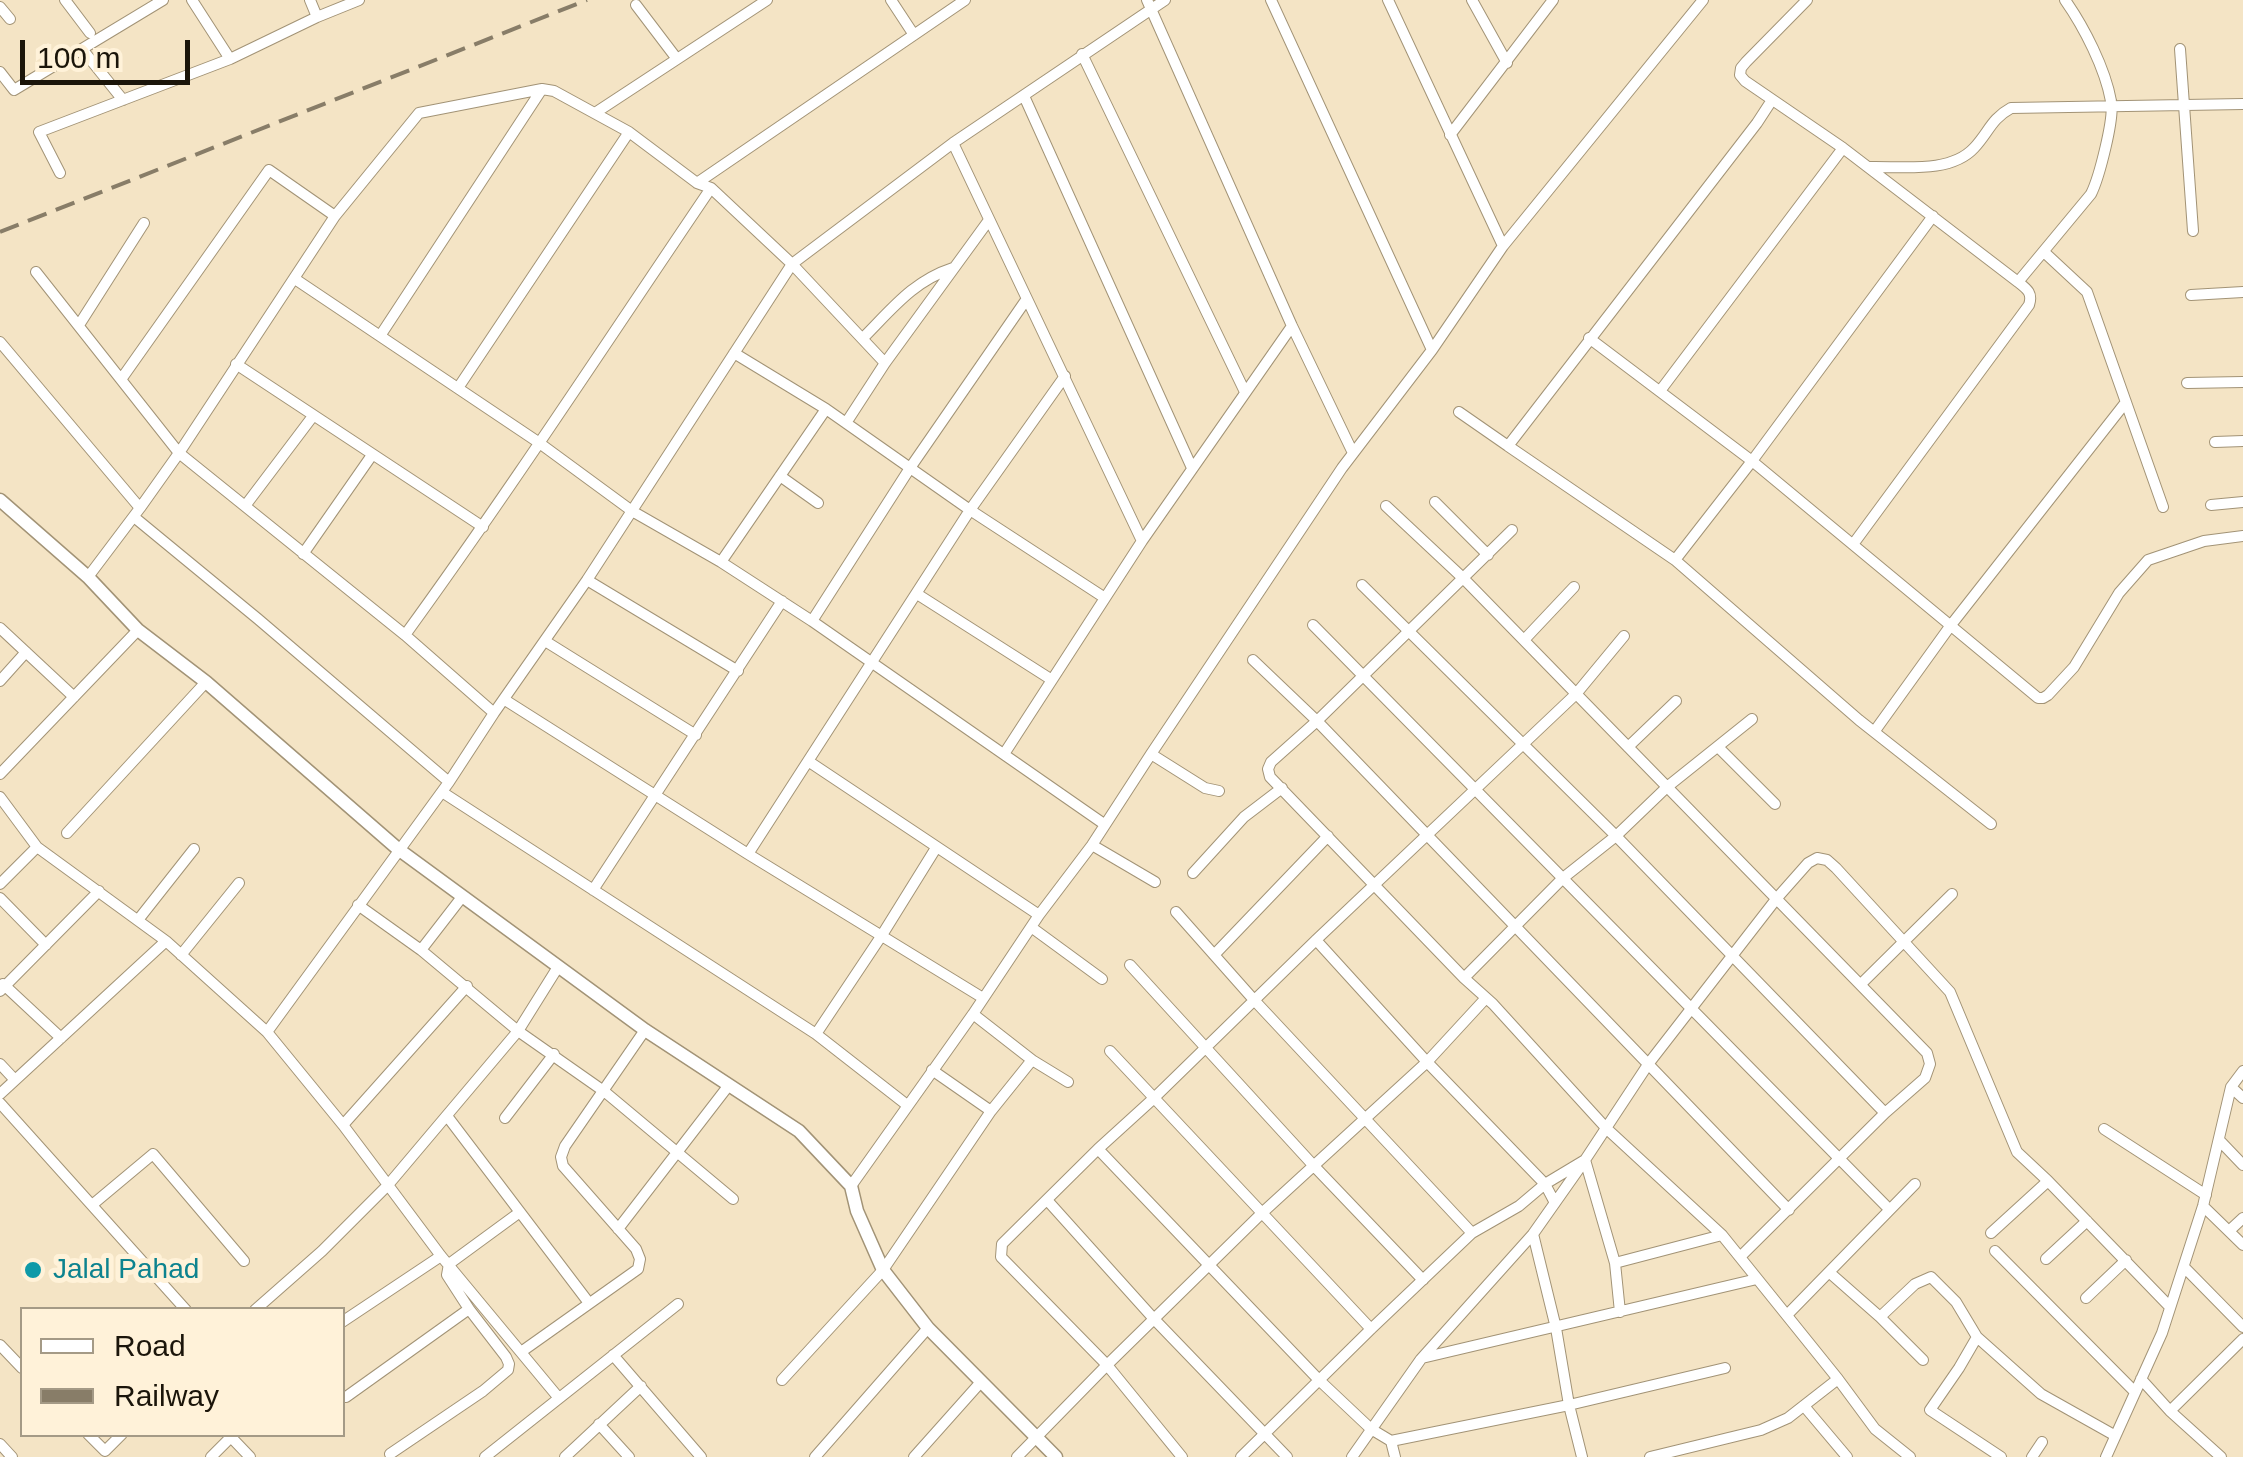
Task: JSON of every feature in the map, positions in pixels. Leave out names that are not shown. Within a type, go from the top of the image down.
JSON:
[{"type":"street","points":[[65,0],[90,33]]},
{"type":"street","points":[[0,72],[14,90],[164,0]]},
{"type":"street","points":[[192,0],[230,59]]},
{"type":"street","points":[[310,0],[317,17]]},
{"type":"street","points":[[60,173],[38,132],[230,59],[359,0]]},
{"type":"street","points":[[594,113],[767,0]]},
{"type":"street","points":[[890,0],[914,35]]},
{"type":"street","points":[[697,183],[965,0]]},
{"type":"street","points":[[267,1032],[450,782],[588,580],[792,264],[952,143],[1150,4],[1166,0]]},
{"type":"street","points":[[1272,0],[1432,350]]},
{"type":"street","points":[[1388,0],[1504,246]]},
{"type":"street","points":[[1472,0],[1507,62]]},
{"type":"street","points":[[1450,135],[1553,0]]},
{"type":"street","points":[[851,1186],[974,1014],[1039,915],[1092,846],[1353,454],[1504,246],[1703,0]]},
{"type":"street","points":[[1807,0],[1741,68],[1740,75],[1933,216],[2030,291],[2031,298],[1854,544]]},
{"type":"street","points":[[2018,282],[2086,201],[2098,180],[2112,104],[2090,40],[2064,0]]},
{"type":"street","points":[[1150,4],[1353,454]]},
{"type":"street","points":[[636,5],[677,59]]},
{"type":"street","points":[[0,6],[10,19]]},
{"type":"street","points":[[82,49],[122,100]]},
{"type":"street","points":[[2180,49],[2192,230]]},
{"type":"street","points":[[1082,54],[1245,392]]},
{"type":"street","points":[[380,336],[542,89]]},
{"type":"street","points":[[88,577],[179,452],[335,216],[419,113],[542,89],[554,91],[629,132],[697,183],[712,188],[792,264],[885,363]]},
{"type":"street","points":[[1024,96],[1192,468]]},
{"type":"street","points":[[1508,446],[1772,100]]},
{"type":"street","points":[[1869,167],[1942,166],[1957,160],[1970,153],[1998,115],[2010,108],[2243,104]]},
{"type":"street","points":[[458,388],[629,132]]},
{"type":"street","points":[[952,143],[1142,541]]},
{"type":"street","points":[[1660,391],[1843,148]]},
{"type":"street","points":[[122,378],[269,170],[335,216]]},
{"type":"street","points":[[405,635],[483,527],[712,188]]},
{"type":"street","points":[[1675,560],[1933,216]]},
{"type":"street","points":[[846,423],[989,220]]},
{"type":"street","points":[[79,325],[144,223]]},
{"type":"street","points":[[2044,252],[2087,292],[2164,507]]},
{"type":"street","points":[[863,338],[920,282],[954,268]]},
{"type":"street","points":[[36,272],[179,452],[405,635],[494,714]]},
{"type":"street","points":[[295,279],[538,442],[632,511],[812,621],[1104,824]]},
{"type":"street","points":[[2191,296],[2243,292]]},
{"type":"street","points":[[812,621],[910,468],[1026,300]]},
{"type":"street","points":[[1004,754],[1142,541],[1292,326]]},
{"type":"street","points":[[1589,338],[1752,462],[2038,698],[2043,698],[2074,668],[2119,594],[2148,560],[2204,540],[2243,536]]},
{"type":"street","points":[[0,342],[137,512],[450,782]]},
{"type":"street","points":[[734,354],[826,409],[1104,598]]},
{"type":"street","points":[[236,364],[483,527]]},
{"type":"street","points":[[748,854],[970,510],[1064,376]]},
{"type":"street","points":[[2186,383],[2243,382]]},
{"type":"street","points":[[1874,732],[1951,624],[2126,402]]},
{"type":"street","points":[[721,562],[826,409]]},
{"type":"street","points":[[1459,412],[1675,560],[1874,732],[1991,824]]},
{"type":"street","points":[[245,506],[314,416]]},
{"type":"street","points":[[2215,442],[2243,442]]},
{"type":"street","points":[[303,554],[372,455]]},
{"type":"street","points":[[780,476],[818,503]]},
{"type":"street","points":[[0,500],[5,515],[88,577],[138,630],[206,682],[398,849],[645,1030],[798,1131],[851,1186],[857,1211],[883,1270],[928,1328],[1056,1457]]},
{"type":"street","points":[[1435,502],[1488,555]]},
{"type":"street","points":[[2211,505],[2243,502]]},
{"type":"street","points":[[1386,506],[1464,579],[1926,1053],[1930,1064],[1925,1078],[1740,1257]]},
{"type":"street","points":[[1512,530],[1271,762],[1270,777],[1486,998],[1607,1129],[1722,1234],[1875,1429],[1910,1457]]},
{"type":"street","points":[[588,580],[738,671]]},
{"type":"street","points":[[1362,585],[1616,836],[1885,1113]]},
{"type":"street","points":[[1524,640],[1574,587]]},
{"type":"street","points":[[917,594],[1052,680]]},
{"type":"street","points":[[594,890],[782,601]]},
{"type":"street","points":[[1313,625],[1889,1209]]},
{"type":"street","points":[[0,628],[74,697]]},
{"type":"street","points":[[0,774],[138,630]]},
{"type":"street","points":[[1182,1457],[1107,1365],[1001,1257],[1002,1244],[1576,694],[1624,636]]},
{"type":"street","points":[[545,641],[696,735]]},
{"type":"street","points":[[0,681],[26,652]]},
{"type":"street","points":[[1253,660],[1428,835],[1788,1210]]},
{"type":"street","points":[[67,833],[206,682]]},
{"type":"street","points":[[505,700],[983,998]]},
{"type":"street","points":[[1628,746],[1676,702]]},
{"type":"street","points":[[1464,978],[1563,878],[1752,719]]},
{"type":"street","points":[[1718,747],[1776,804]]},
{"type":"street","points":[[1151,754],[1204,788],[1219,791]]},
{"type":"street","points":[[808,761],[1039,915]]},
{"type":"street","points":[[1193,873],[1244,817],[1282,788]]},
{"type":"street","points":[[442,792],[816,1034],[907,1105]]},
{"type":"street","points":[[0,798],[37,847],[166,940],[267,1032],[558,1398]]},
{"type":"street","points":[[1214,955],[1328,836]]},
{"type":"street","points":[[1092,846],[1156,882]]},
{"type":"street","points":[[0,884],[37,847]]},
{"type":"street","points":[[816,1034],[936,848]]},
{"type":"street","points":[[138,920],[194,849]]},
{"type":"street","points":[[1352,1457],[1421,1359],[1532,1234],[1649,1064],[1777,898],[1817,858],[1827,860],[1950,992],[2018,1152],[2170,1307]]},
{"type":"street","points":[[182,955],[239,882]]},
{"type":"street","points":[[61,1038],[2,987],[99,891]]},
{"type":"street","points":[[1861,984],[1952,894]]},
{"type":"street","points":[[421,950],[462,897]]},
{"type":"street","points":[[0,898],[46,945]]},
{"type":"street","points":[[358,905],[421,950],[518,1030],[605,1092],[734,1198]]},
{"type":"street","points":[[1176,912],[1472,1233]]},
{"type":"street","points":[[1031,927],[1102,980]]},
{"type":"street","points":[[0,1094],[166,940]]},
{"type":"street","points":[[1316,940],[1545,1184],[1555,1202]]},
{"type":"street","points":[[1130,965],[1424,1280]]},
{"type":"street","points":[[258,1307],[388,1185],[518,1030],[558,967]]},
{"type":"street","points":[[343,1126],[466,986]]},
{"type":"street","points":[[1017,1457],[1208,1266],[1427,1062],[1486,998]]},
{"type":"street","points":[[974,1014],[1032,1060],[1068,1082]]},
{"type":"street","points":[[520,1352],[638,1269],[636,1249],[563,1166],[561,1156],[645,1030]]},
{"type":"street","points":[[1110,1051],[1371,1329]]},
{"type":"street","points":[[505,1118],[554,1054]]},
{"type":"street","points":[[782,1380],[883,1270],[991,1112],[1032,1060]]},
{"type":"street","points":[[0,1064],[15,1080]]},
{"type":"street","points":[[932,1070],[991,1112]]},
{"type":"street","points":[[2106,1457],[2162,1332],[2205,1201],[2231,1087],[2243,1071]]},
{"type":"street","points":[[618,1230],[730,1085]]},
{"type":"street","points":[[2231,1087],[2243,1098]]},
{"type":"street","points":[[0,1103],[183,1307]]},
{"type":"street","points":[[448,1116],[588,1303]]},
{"type":"street","points":[[2104,1129],[2205,1201],[2243,1245]]},
{"type":"street","points":[[2220,1141],[2243,1165]]},
{"type":"street","points":[[1098,1149],[1319,1380],[1371,1428],[1391,1441],[1395,1457]]},
{"type":"street","points":[[92,1205],[154,1154],[244,1260]]},
{"type":"street","points":[[1241,1457],[1472,1233],[1585,1160]]},
{"type":"street","points":[[1585,1160],[1616,1263],[1620,1312]]},
{"type":"street","points":[[1992,1233],[2048,1181]]},
{"type":"street","points":[[1787,1315],[1915,1184]]},
{"type":"street","points":[[1047,1200],[1154,1319],[1287,1457]]},
{"type":"street","points":[[345,1320],[520,1212]]},
{"type":"street","points":[[2229,1232],[2243,1218]]},
{"type":"street","points":[[2046,1259],[2088,1221]]},
{"type":"street","points":[[1532,1234],[1582,1457]]},
{"type":"street","points":[[1616,1263],[1722,1234]]},
{"type":"street","points":[[1995,1251],[2134,1392]]},
{"type":"street","points":[[390,1454],[508,1370],[506,1356],[447,1275],[445,1260]]},
{"type":"street","points":[[2086,1298],[2126,1260]]},
{"type":"street","points":[[2184,1267],[2243,1327]]},
{"type":"street","points":[[1830,1273],[1923,1360]]},
{"type":"street","points":[[1880,1318],[1915,1284],[1931,1277],[1956,1302],[1978,1337],[2042,1394],[2114,1435]]},
{"type":"street","points":[[1421,1359],[1758,1279]]},
{"type":"street","points":[[485,1457],[678,1304]]},
{"type":"street","points":[[346,1396],[469,1309]]},
{"type":"street","points":[[815,1457],[928,1328]]},
{"type":"street","points":[[1978,1337],[1930,1410],[2001,1457]]},
{"type":"street","points":[[2170,1411],[2243,1340]]},
{"type":"street","points":[[0,1345],[20,1366]]},
{"type":"street","points":[[613,1355],[701,1457]]},
{"type":"street","points":[[1391,1441],[1725,1368]]},
{"type":"street","points":[[2141,1378],[2170,1411],[2221,1457]]},
{"type":"street","points":[[1650,1457],[1760,1430],[1788,1418],[1838,1379]]},
{"type":"street","points":[[914,1457],[980,1383]]},
{"type":"street","points":[[565,1457],[642,1386]]},
{"type":"street","points":[[1804,1406],[1847,1457]]},
{"type":"street","points":[[599,1424],[629,1457]]},
{"type":"street","points":[[211,1457],[229,1437]]},
{"type":"street","points":[[231,1437],[250,1457]]},
{"type":"street","points":[[2032,1457],[2042,1442]]},
{"type":"street","points":[[0,1444],[12,1457]]},
{"type":"railway","points":[[0,232],[587,0]]},
{"type":"place","name":"Jalal Pahad","points":[[33,1270]]}]
